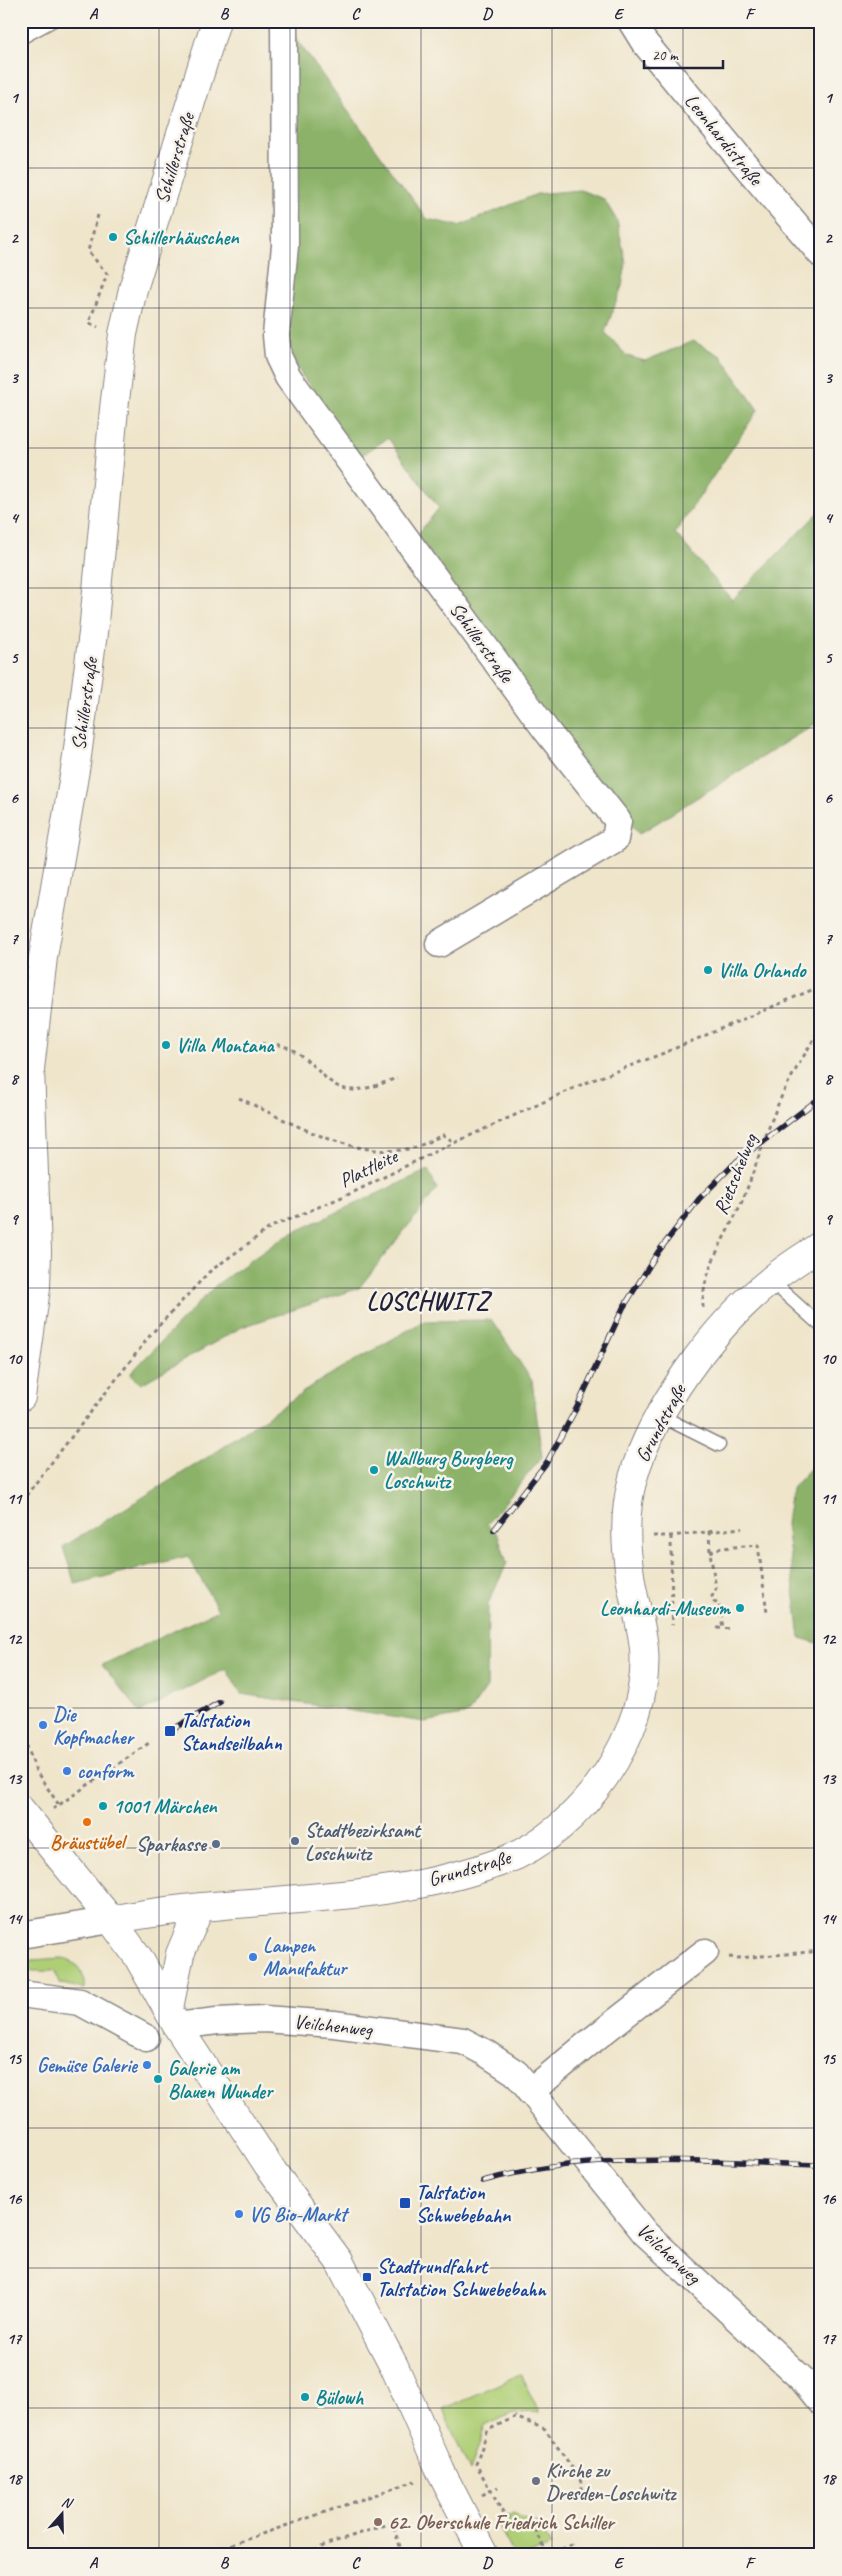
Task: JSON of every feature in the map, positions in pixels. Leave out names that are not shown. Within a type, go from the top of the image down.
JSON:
[{"type":"main road","name":"Schillerstraße","points":[[21,1397],[36,1288],[37,1251],[30,1069],[43,957],[76,764],[93,633],[123,334],[133,289],[216,21]]},
{"type":"main road","name":"Grundstraße","points":[[111,1920],[149,1912],[348,1896],[458,1874],[505,1861],[531,1847],[572,1815],[614,1764],[634,1725],[644,1682],[644,1646],[630,1576],[625,1535],[632,1479],[644,1447],[690,1368],[742,1305],[770,1280],[821,1245]]},
{"type":"main road","points":[[27,1817],[111,1920],[138,1957],[173,2017],[268,2165],[339,2261],[394,2366],[441,2472],[484,2555]]},
{"type":"main road","points":[[173,2017],[180,1954],[200,1907]]},
{"type":"street","name":"Schillerstraße","points":[[284,21],[285,246],[276,335],[278,356],[294,385],[546,730],[618,821],[615,838],[440,944]]},
{"type":"street","name":"Leonhardistraße","points":[[631,21],[644,42],[821,254]]},
{"type":"street","points":[[21,1935],[111,1920]]},
{"type":"street","points":[[530,2092],[590,2042],[714,1954]]},
{"type":"street","points":[[21,1994],[80,2002],[146,2038]]},
{"type":"street","name":"Veilchenweg","points":[[173,2017],[216,2021],[264,2019],[416,2034],[464,2041],[516,2072],[530,2092],[645,2233],[796,2374],[821,2402]]},
{"type":"lane","points":[[21,38],[52,21]]},
{"type":"lane","points":[[770,1280],[821,1326]]},
{"type":"lane","points":[[661,1416],[719,1445]]},
{"type":"path","points":[[94,309],[107,274],[88,251],[98,215]]},
{"type":"path","name":"Plattleite","points":[[21,1502],[152,1333],[209,1272],[271,1227],[354,1192],[585,1083],[664,1053],[821,986]]},
{"type":"path","name":"Rietschelweg","points":[[716,1336],[702,1307],[708,1278],[745,1195],[760,1148],[786,1088],[821,1027]]},
{"type":"path","points":[[237,1045],[279,1045],[306,1058],[333,1083],[345,1089],[364,1088],[397,1078]]},
{"type":"path","points":[[238,1098],[306,1130],[363,1149],[409,1149],[444,1134],[455,1143]]},
{"type":"path","points":[[625,1535],[671,1536],[742,1528]]},
{"type":"path","points":[[709,1531],[710,1552],[716,1588],[712,1596],[714,1602],[719,1604],[723,1628]]},
{"type":"path","points":[[671,1536],[672,1625]]},
{"type":"path","points":[[710,1552],[721,1548],[758,1545],[767,1613]]},
{"type":"path","points":[[717,1628],[732,1629]]},
{"type":"path","points":[[21,1730],[36,1771],[59,1805]]},
{"type":"path","points":[[27,1817],[59,1805],[152,1741]]},
{"type":"path","points":[[714,1954],[738,1958],[821,1951]]},
{"type":"path","points":[[544,2547],[535,2528],[504,2516],[476,2464],[488,2430],[515,2417],[546,2429],[577,2478],[582,2482],[582,2500]]},
{"type":"path","points":[[502,2423],[505,2429]]},
{"type":"path","points":[[200,2555],[441,2472]]},
{"type":"path","points":[[485,2494],[498,2487]]},
{"type":"path","points":[[307,2555],[327,2544],[392,2523],[403,2555]]},
{"type":"path","points":[[556,2555],[560,2550],[574,2543]]},
{"type":"green space","points":[[294,36],[427,219],[459,226],[537,194],[580,190],[604,199],[617,221],[626,263],[622,286],[605,332],[627,356],[645,361],[693,341],[721,356],[758,410],[675,533],[732,600],[821,510],[821,720],[639,834],[551,722],[417,535],[439,508],[388,438],[359,457],[288,355]]},
{"type":"green space","points":[[428,1170],[437,1189],[359,1288],[242,1327],[141,1384],[130,1374],[216,1285],[284,1237]]},
{"type":"green space","points":[[492,1320],[532,1381],[542,1457],[487,1524],[498,1535],[507,1563],[488,1604],[487,1687],[468,1714],[425,1722],[241,1694],[226,1669],[140,1712],[102,1665],[218,1610],[188,1556],[75,1584],[63,1547],[208,1457],[321,1380],[424,1321]]},
{"type":"green space","points":[[821,1457],[821,1644],[800,1638],[786,1524],[791,1489]]},
{"type":"green space","points":[[61,1958],[72,1962],[82,1973],[84,1989],[59,1983],[55,1971],[21,1971],[21,1961]]},
{"type":"green space","points":[[520,2374],[539,2412],[513,2413],[485,2426],[470,2471],[443,2410]]},
{"type":"green space","points":[[513,2514],[539,2525],[551,2545],[532,2555],[514,2555],[497,2523]]},
{"type":"railway","points":[[494,1530],[547,1462],[577,1407],[623,1308],[658,1252],[699,1199],[737,1161],[821,1097]]},
{"type":"railway","points":[[170,1731],[220,1702]]},
{"type":"railway","points":[[483,2181],[524,2171],[608,2162],[651,2160],[821,2165]]},
{"type":"place","name":"Schillerhäuschen","points":[[113,237]]},
{"type":"place","name":"Villa Orlando","points":[[708,970]]},
{"type":"place","name":"Villa Montana","points":[[166,1045]]},
{"type":"place","name":"Wallburg Burgberg Loschwitz","points":[[374,1470]]},
{"type":"place","name":"Leonhardi-Museum","points":[[740,1608]]},
{"type":"place","name":"Die Kopfmacher","points":[[43,1725]]},
{"type":"place","name":"Talstation Standseilbahn","points":[[170,1731]]},
{"type":"place","name":"conform","points":[[67,1771]]},
{"type":"place","name":"1001 Märchen","points":[[103,1806]]},
{"type":"place","name":"Bräustübel","points":[[87,1822]]},
{"type":"place","name":"Stadtbezirksamt Loschwitz","points":[[295,1841]]},
{"type":"place","name":"Sparkasse","points":[[216,1844]]},
{"type":"place","name":"Lampen Manufaktur","points":[[253,1957]]},
{"type":"place","name":"Gemüse Galerie","points":[[147,2065]]},
{"type":"place","name":"Galerie am Blauen Wunder","points":[[158,2079]]},
{"type":"place","name":"Talstation Schwebebahn","points":[[405,2203]]},
{"type":"place","name":"VG Bio-Markt","points":[[239,2214]]},
{"type":"place","name":"Stadtrundfahrt Talstation Schwebebahn","points":[[367,2277]]},
{"type":"place","name":"Bülowh","points":[[305,2397]]},
{"type":"place","name":"Kirche zu Dresden-Loschwitz","points":[[536,2481]]},
{"type":"place","name":"62. Oberschule Friedrich Schiller","points":[[378,2522]]},
{"type":"district","name":"LOSCHWITZ","points":[[428,1300]]}]
